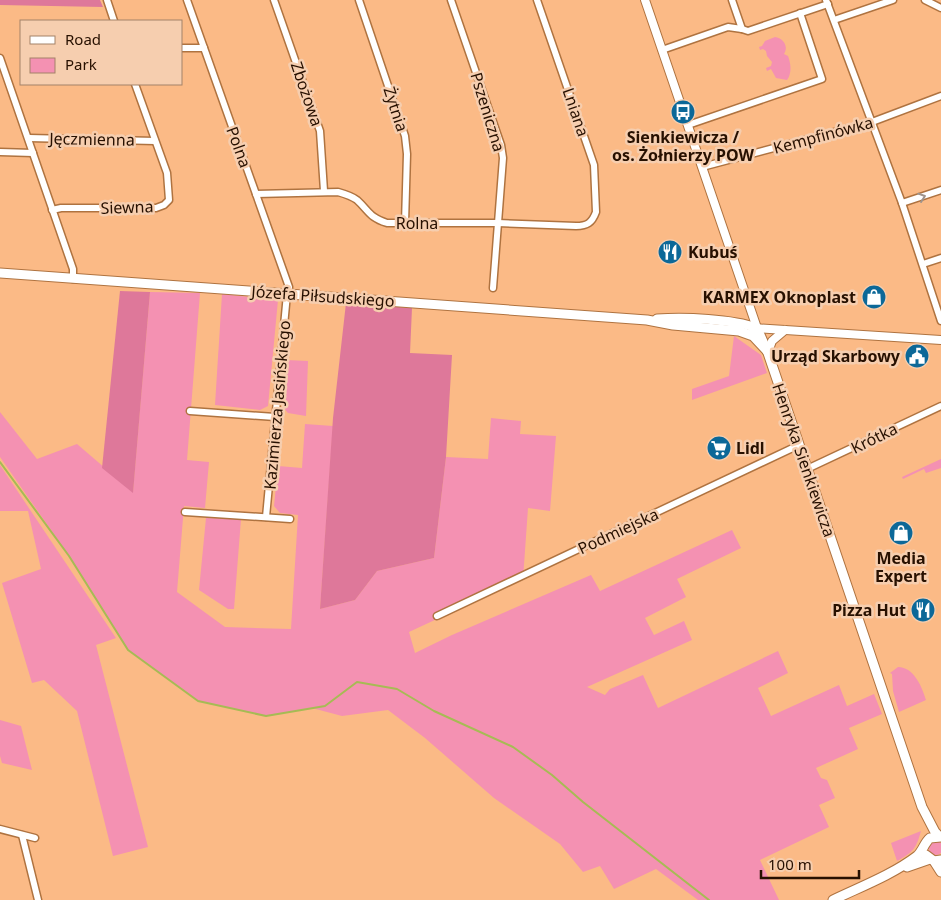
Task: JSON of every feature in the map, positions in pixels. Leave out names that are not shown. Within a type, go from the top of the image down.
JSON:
[{"type":"main road","name":"Józefa Piłsudskiego","points":[[0,273],[647,320],[672,325],[734,330]]},
{"type":"main road","name":"Józefa Piłsudskiego","points":[[647,320],[674,318],[741,322],[757,328]]},
{"type":"main road","name":"Henryka Sienkiewicza","points":[[757,328],[768,352],[922,807],[935,832],[940,836]]},
{"type":"main road","points":[[734,330],[753,336],[768,352]]},
{"type":"main road","name":"Henryka Sienkiewicza","points":[[922,807],[927,856],[935,860],[941,872]]},
{"type":"main road","points":[[833,900],[910,861],[921,853],[934,836],[940,836]]},
{"type":"main road","points":[[879,878],[935,860]]},
{"type":"street","points":[[107,0],[114,20]]},
{"type":"street","name":"Polna","points":[[187,0],[289,287],[288,294]]},
{"type":"street","name":"Zbożowa","points":[[274,0],[320,131],[324,191]]},
{"type":"street","name":"Żytnia","points":[[359,0],[405,136],[407,154],[404,223]]},
{"type":"street","name":"Pszeniczna","points":[[451,0],[501,145],[503,158],[493,288]]},
{"type":"street","name":"Lniana","points":[[537,0],[594,165],[596,212],[594,219],[588,224]]},
{"type":"street","name":"Henryka Sienkiewicza","points":[[645,0],[757,328]]},
{"type":"street","points":[[732,0],[742,29]]},
{"type":"street","points":[[834,20],[893,0]]},
{"type":"street","points":[[926,0],[941,8]]},
{"type":"street","points":[[662,50],[728,27],[753,31],[827,2],[902,203],[941,321]]},
{"type":"street","points":[[688,125],[822,79],[800,14]]},
{"type":"street","points":[[182,48],[204,48]]},
{"type":"street","points":[[0,58],[73,269],[73,278]]},
{"type":"street","name":"Siewna","points":[[52,210],[61,208],[156,208],[168,200],[167,173],[135,85]]},
{"type":"street","name":"Kempfinówka","points":[[702,167],[872,122],[941,96]]},
{"type":"street","name":"Jęczmienna","points":[[29,138],[155,141]]},
{"type":"street","points":[[0,152],[33,153]]},
{"type":"street","points":[[902,203],[941,190]]},
{"type":"street","name":"Rolna","points":[[256,194],[338,192],[350,196],[376,219],[387,223],[498,223],[576,226],[588,224]]},
{"type":"street","points":[[923,264],[941,258]]},
{"type":"street","name":"Kazimierza Jasińskiego","points":[[266,517],[288,294]]},
{"type":"street","points":[[741,322],[745,320],[751,310]]},
{"type":"street","name":"Józefa Piłsudskiego","points":[[734,330],[757,328],[941,340]]},
{"type":"street","points":[[768,352],[772,341],[785,330]]},
{"type":"street","name":"Krótka","points":[[807,469],[941,406]]},
{"type":"street","points":[[190,411],[275,417]]},
{"type":"street","name":"Podmiejska","points":[[437,616],[799,445]]},
{"type":"street","points":[[185,512],[290,519]]},
{"type":"street","points":[[0,829],[35,838]]},
{"type":"street","points":[[22,835],[38,900]]},
{"type":"green space","points":[[775,37],[783,41],[786,48],[784,54],[788,56],[790,62],[790,74],[787,80],[776,78],[771,69],[767,71],[766,68],[771,66],[772,62],[767,56],[766,51],[760,50],[759,47],[765,41]]},
{"type":"green space","points":[[150,292],[200,293],[187,460],[209,462],[205,508],[184,506],[177,592],[225,627],[291,629],[298,515],[280,513],[274,506],[278,466],[302,468],[305,424],[333,426],[320,609],[355,600],[377,571],[434,558],[446,457],[488,459],[491,418],[521,421],[520,434],[556,436],[550,511],[528,508],[523,579],[409,632],[415,653],[591,575],[600,591],[732,530],[741,548],[677,579],[686,597],[645,618],[654,635],[684,621],[692,640],[587,687],[605,695],[610,689],[643,675],[658,708],[778,651],[788,673],[758,688],[771,716],[839,685],[847,706],[874,694],[882,714],[849,728],[858,749],[816,768],[821,778],[827,780],[835,798],[819,805],[829,827],[760,860],[779,900],[698,900],[656,869],[614,889],[600,866],[583,872],[560,844],[494,798],[425,738],[388,710],[342,716],[312,708],[266,716],[198,701],[128,650],[69,556],[0,457],[0,412],[37,459],[77,444],[133,492]]},
{"type":"green space","points":[[222,294],[278,300],[268,406],[260,410],[215,405]]},
{"type":"green space","points":[[734,336],[761,355],[767,373],[692,400],[692,389],[729,376]]},
{"type":"green space","points":[[286,360],[308,361],[306,416],[288,413],[282,406]]},
{"type":"green space","points":[[941,459],[941,468],[926,473],[924,469],[903,479],[902,477]]},
{"type":"green space","points":[[0,465],[116,638],[96,645],[148,847],[113,856],[77,711],[44,680],[32,683],[2,583],[41,569],[28,511],[0,511]]},
{"type":"green space","points":[[206,518],[241,519],[234,609],[228,609],[199,590]]},
{"type":"green space","points":[[898,667],[909,670],[913,674],[920,684],[926,700],[899,712],[893,691],[892,674],[890,673]]},
{"type":"green space","points":[[0,720],[21,726],[32,770],[2,763],[0,756]]},
{"type":"green space","points":[[921,831],[913,849],[897,861],[891,843]]},
{"type":"green space","points":[[936,841],[941,843],[941,853],[936,855],[931,853],[929,848],[931,843]]},
{"type":"shaded area","points":[[0,0],[100,0],[103,7],[0,5]]},
{"type":"shaded area","points":[[120,291],[150,292],[133,493],[102,468]]},
{"type":"shaded area","points":[[346,303],[412,308],[410,353],[452,355],[446,457],[434,558],[377,571],[355,600],[320,609],[333,418]]},
{"type":"waterway","points":[[0,462],[69,556],[128,650],[198,701],[266,716],[325,706],[357,682],[397,689],[434,711],[513,747],[552,775],[583,802],[709,900]]},
{"type":"place","name":"Sienkiewicza / os. Żołnierzy POW","points":[[683,112]]},
{"type":"place","name":"Kubuś","points":[[670,252]]},
{"type":"place","name":"KARMEX Oknoplast","points":[[874,297]]},
{"type":"place","name":"Urząd Skarbowy","points":[[917,356]]},
{"type":"place","name":"Lidl","points":[[719,448]]},
{"type":"place","name":"Media Expert","points":[[901,533]]},
{"type":"place","name":"Pizza Hut","points":[[923,610]]}]
